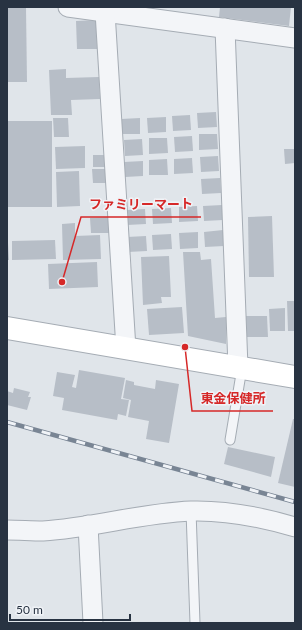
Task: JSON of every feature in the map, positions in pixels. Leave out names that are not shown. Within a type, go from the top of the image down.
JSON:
[{"type":"street","points":[[68,7],[295,38]]},
{"type":"street","points":[[105,12],[126,349]]},
{"type":"street","points":[[224,28],[240,367]]},
{"type":"street","points":[[7,328],[295,377]]},
{"type":"street","points":[[7,530],[44,531],[152,514],[191,511],[228,512],[263,518],[295,527]]},
{"type":"street","points":[[88,525],[93,623]]},
{"type":"lane","points":[[230,440],[240,367]]},
{"type":"lane","points":[[191,511],[195,623]]},
{"type":"building","points":[[7,7],[26,7],[27,82],[7,82]]},
{"type":"building","points":[[220,7],[291,7],[289,26],[219,17]]},
{"type":"building","points":[[96,20],[97,49],[77,49],[76,21]]},
{"type":"building","points":[[66,69],[66,78],[99,77],[100,99],[71,100],[72,115],[51,115],[49,70]]},
{"type":"building","points":[[216,112],[217,127],[198,128],[197,113]]},
{"type":"building","points":[[190,115],[191,130],[173,131],[172,116]]},
{"type":"building","points":[[166,117],[166,132],[148,133],[147,118]]},
{"type":"building","points":[[53,118],[68,118],[69,137],[54,137]]},
{"type":"building","points":[[140,118],[140,134],[122,134],[121,119]]},
{"type":"building","points":[[7,121],[52,121],[52,207],[7,207]]},
{"type":"building","points":[[199,134],[217,134],[218,149],[199,150]]},
{"type":"building","points":[[192,136],[193,151],[175,152],[174,137]]},
{"type":"building","points":[[149,138],[167,138],[168,153],[149,154]]},
{"type":"building","points":[[142,139],[143,155],[125,156],[124,140]]},
{"type":"building","points":[[85,146],[85,168],[56,169],[55,147]]},
{"type":"building","points":[[284,149],[295,149],[295,163],[285,164]]},
{"type":"building","points":[[93,155],[106,155],[107,167],[93,167]]},
{"type":"building","points":[[218,156],[219,171],[201,172],[200,157]]},
{"type":"building","points":[[192,158],[193,173],[174,174],[174,159]]},
{"type":"building","points":[[167,159],[168,175],[149,175],[149,160]]},
{"type":"building","points":[[143,161],[143,176],[125,177],[124,162]]},
{"type":"building","points":[[92,169],[106,169],[107,183],[93,183]]},
{"type":"building","points":[[79,171],[80,206],[57,207],[56,172]]},
{"type":"building","points":[[220,178],[221,193],[202,194],[201,179]]},
{"type":"building","points":[[222,205],[223,220],[204,221],[203,206]]},
{"type":"building","points":[[197,206],[198,221],[179,222],[179,207]]},
{"type":"building","points":[[171,208],[172,223],[153,224],[152,209]]},
{"type":"building","points":[[145,209],[146,224],[127,225],[127,210]]},
{"type":"building","points":[[272,216],[274,277],[249,277],[248,217]]},
{"type":"building","points":[[110,217],[111,233],[91,233],[90,218]]},
{"type":"building","points":[[75,223],[75,236],[100,235],[101,259],[63,260],[62,224]]},
{"type":"building","points":[[223,230],[224,246],[205,247],[204,232]]},
{"type":"building","points":[[198,232],[198,248],[180,249],[179,233]]},
{"type":"building","points":[[171,234],[172,249],[153,250],[152,235]]},
{"type":"building","points":[[146,236],[147,251],[128,252],[127,237]]},
{"type":"building","points":[[55,240],[56,259],[12,260],[12,241]]},
{"type":"building","points":[[8,243],[9,260],[7,260]]},
{"type":"building","points":[[183,252],[200,252],[201,260],[211,259],[215,318],[226,317],[226,344],[188,336]]},
{"type":"building","points":[[169,256],[171,297],[161,297],[162,303],[143,305],[141,257]]},
{"type":"building","points":[[97,262],[98,287],[49,289],[48,264]]},
{"type":"building","points":[[287,301],[295,301],[295,331],[288,331]]},
{"type":"building","points":[[182,307],[184,333],[149,335],[147,309]]},
{"type":"building","points":[[285,308],[285,331],[270,331],[269,309]]},
{"type":"building","points":[[246,316],[267,316],[268,337],[247,337]]},
{"type":"building","points":[[79,370],[125,378],[121,399],[129,400],[126,416],[118,414],[117,420],[62,410],[64,398],[53,396],[57,372],[75,375],[72,387],[76,388]]},
{"type":"building","points":[[126,380],[134,382],[134,385],[155,389],[156,380],[179,384],[169,443],[146,439],[149,421],[128,417],[131,400],[123,398]]},
{"type":"building","points":[[14,388],[30,392],[28,397],[31,397],[27,410],[7,405],[7,391],[13,393]]},
{"type":"building","points":[[293,419],[295,419],[295,487],[278,483]]},
{"type":"building","points":[[228,447],[275,457],[271,477],[224,464]]},
{"type":"railway","points":[[7,422],[295,502]]},
{"type":"place","name":"ファミリーマート","points":[[62,282]]},
{"type":"place","name":"東金保健所","points":[[185,347]]}]
